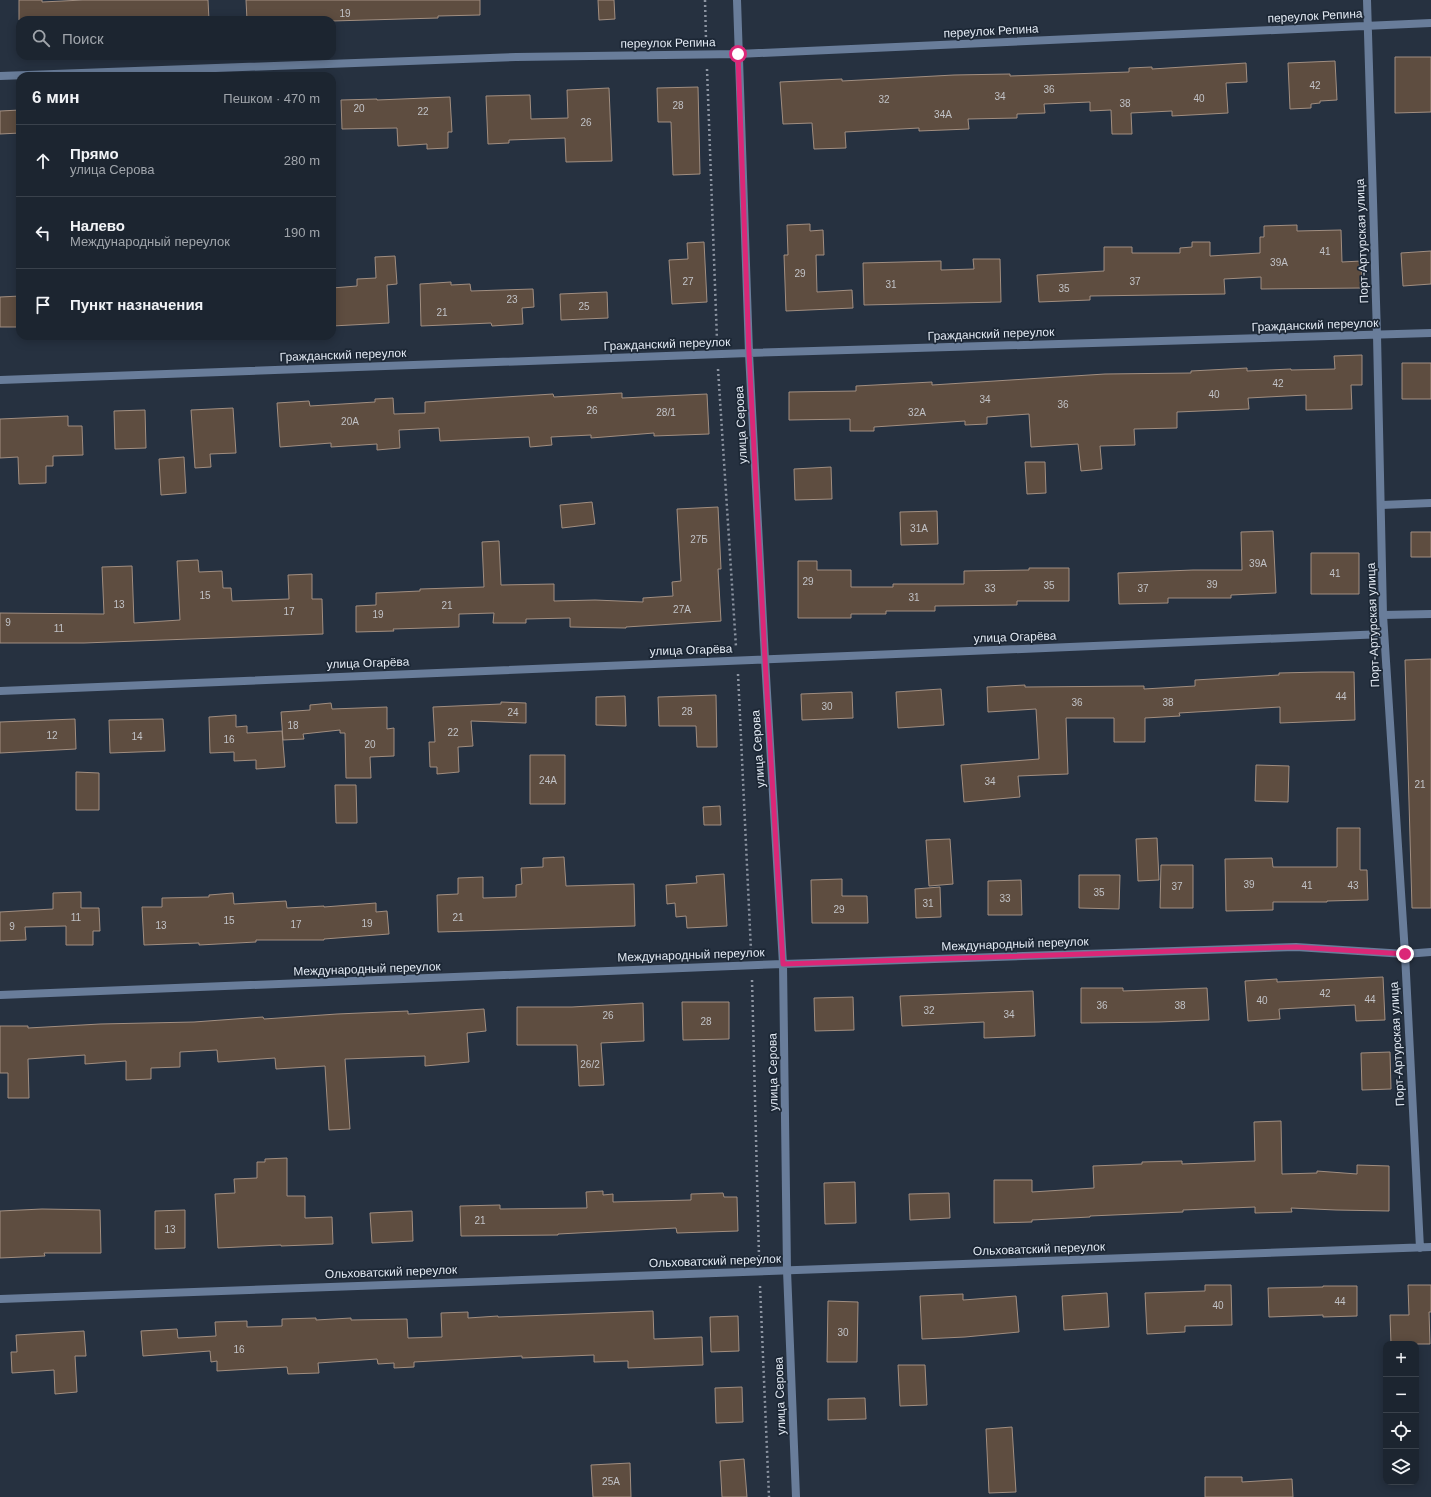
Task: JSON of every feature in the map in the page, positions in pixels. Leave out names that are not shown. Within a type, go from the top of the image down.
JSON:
[{"type":"street","name":"улица Серова","points":[[737,0],[749,353],[783,964],[787,1270],[796,1497]]},
{"type":"street","name":"Порт-Артурская улица","points":[[1367,0],[1377,335],[1383,615],[1405,954],[1420,1248]]},
{"type":"street","name":"переулок Репина","points":[[109,72],[516,57],[738,54],[1431,23]]},
{"type":"street","name":"переулок Репина","points":[[0,76],[16,75]]},
{"type":"street","name":"Гражданский переулок","points":[[0,380],[717,354],[1431,333]]},
{"type":"street","points":[[1381,505],[1431,503]]},
{"type":"street","points":[[1383,615],[1431,614]]},
{"type":"street","name":"улица Огарёва","points":[[0,690],[1384,634]]},
{"type":"street","name":"Международный переулок","points":[[0,995],[752,965],[1296,947],[1405,954],[1431,952]]},
{"type":"street","name":"Ольховатский переулок","points":[[0,1298],[1431,1247]]},
{"type":"path","points":[[705,0],[717,354],[737,660],[752,965],[760,1271],[770,1497]]},
{"type":"building","points":[[19,0],[42,0],[42,2],[83,0],[208,0],[209,16],[19,16]]},
{"type":"building","points":[[246,0],[480,0],[480,15],[438,16],[438,18],[336,21],[336,16],[247,16]]},
{"type":"building","points":[[598,0],[614,0],[615,19],[599,20]]},
{"type":"building","points":[[1395,57],[1431,57],[1431,112],[1395,113]]},
{"type":"building","points":[[1335,61],[1337,100],[1320,101],[1320,103],[1311,104],[1311,108],[1290,109],[1288,63]]},
{"type":"building","points":[[1246,63],[1247,82],[1226,83],[1228,113],[1172,116],[1172,111],[1131,113],[1132,134],[1112,134],[1111,110],[1090,111],[1090,102],[1044,104],[1045,113],[1017,114],[1017,118],[968,119],[969,129],[919,131],[919,128],[845,132],[846,148],[814,149],[812,123],[783,124],[780,82],[842,79],[842,81],[954,75],[1010,74],[1010,76],[1129,72],[1129,68],[1152,67],[1152,69]]},
{"type":"building","points":[[698,87],[700,174],[673,175],[671,122],[658,122],[657,88]]},
{"type":"building","points":[[609,88],[612,161],[566,162],[565,138],[509,140],[509,143],[488,144],[486,96],[530,95],[531,119],[568,118],[567,90]]},
{"type":"building","points":[[450,97],[452,132],[448,132],[448,148],[427,149],[427,144],[398,146],[397,128],[342,129],[341,100]]},
{"type":"building","points":[[16,110],[16,133],[0,134],[0,111]]},
{"type":"building","points":[[810,224],[810,231],[823,230],[824,255],[816,255],[817,292],[852,290],[853,308],[786,311],[784,255],[788,255],[787,225]]},
{"type":"building","points":[[1297,225],[1297,231],[1341,230],[1342,262],[1361,261],[1362,288],[1261,289],[1261,277],[1224,279],[1225,294],[1090,296],[1090,300],[1039,302],[1037,275],[1104,271],[1104,247],[1132,247],[1132,253],[1180,253],[1180,248],[1192,247],[1192,242],[1210,242],[1210,256],[1260,253],[1260,237],[1264,237],[1264,226]]},
{"type":"building","points":[[704,242],[707,302],[672,304],[669,260],[688,259],[687,243]]},
{"type":"building","points":[[1431,251],[1431,284],[1403,286],[1401,253]]},
{"type":"building","points":[[395,256],[397,284],[387,285],[389,323],[336,326],[336,288],[357,286],[357,279],[376,278],[375,257]]},
{"type":"building","points":[[973,259],[1000,259],[1001,302],[864,305],[863,263],[941,261],[941,270],[974,269]]},
{"type":"building","points":[[451,282],[451,285],[470,284],[471,291],[533,289],[534,307],[522,308],[523,324],[492,326],[491,323],[421,326],[420,284]]},
{"type":"building","points":[[607,292],[608,318],[561,320],[560,294]]},
{"type":"building","points":[[16,296],[16,327],[0,327],[0,297]]},
{"type":"building","points":[[1362,355],[1362,385],[1351,385],[1352,409],[1306,410],[1306,395],[1248,398],[1249,409],[1177,412],[1177,428],[1134,429],[1135,445],[1100,446],[1102,469],[1081,471],[1078,444],[1031,447],[1029,414],[987,417],[987,424],[965,425],[965,421],[874,427],[874,431],[850,431],[850,419],[789,420],[789,392],[856,391],[856,386],[932,382],[932,385],[1105,374],[1191,373],[1191,371],[1247,368],[1247,371],[1335,369],[1334,356]]},
{"type":"building","points":[[1402,363],[1431,363],[1431,399],[1402,399]]},
{"type":"building","points":[[622,393],[622,398],[707,394],[709,434],[654,436],[654,433],[591,438],[591,435],[551,437],[552,445],[530,447],[529,437],[440,441],[439,428],[399,430],[400,448],[377,450],[377,444],[331,447],[331,443],[280,447],[277,403],[309,401],[310,406],[375,402],[375,399],[393,398],[394,414],[425,413],[425,402],[553,394],[554,397]]},
{"type":"building","points":[[233,408],[236,453],[210,454],[211,467],[195,468],[191,410]]},
{"type":"building","points":[[145,410],[146,448],[115,449],[114,411]]},
{"type":"building","points":[[68,416],[68,426],[82,426],[83,455],[53,456],[53,466],[46,466],[46,483],[19,484],[18,457],[0,458],[0,419]]},
{"type":"building","points":[[184,457],[186,493],[161,495],[159,459]]},
{"type":"building","points":[[1025,462],[1045,462],[1046,493],[1027,494]]},
{"type":"building","points":[[831,467],[832,499],[795,500],[794,469]]},
{"type":"building","points":[[592,502],[595,524],[562,528],[560,505]]},
{"type":"building","points":[[718,507],[721,569],[718,569],[721,621],[626,628],[570,627],[570,618],[526,619],[526,623],[493,623],[494,613],[459,614],[459,627],[393,629],[394,631],[356,632],[356,606],[376,605],[376,593],[420,591],[420,589],[484,587],[482,542],[499,541],[501,585],[554,584],[554,601],[595,600],[643,602],[643,598],[673,596],[672,582],[681,581],[677,509]]},
{"type":"building","points":[[937,511],[938,544],[901,545],[900,512]]},
{"type":"building","points":[[1273,531],[1276,593],[1231,595],[1231,598],[1168,598],[1168,603],[1119,604],[1118,573],[1242,570],[1241,532]]},
{"type":"building","points":[[1411,532],[1431,532],[1431,557],[1411,557]]},
{"type":"building","points":[[1311,553],[1359,553],[1359,594],[1311,594]]},
{"type":"building","points":[[198,560],[199,572],[222,571],[223,588],[231,588],[232,601],[289,599],[288,575],[312,574],[312,599],[322,599],[323,634],[84,643],[0,643],[0,613],[104,614],[102,567],[132,566],[134,623],[180,620],[177,561]]},
{"type":"building","points":[[798,561],[817,561],[817,570],[851,570],[851,587],[893,587],[893,584],[964,584],[964,571],[1069,568],[1069,601],[1017,601],[1017,605],[935,606],[935,611],[886,611],[886,614],[851,614],[851,618],[798,618]]},
{"type":"building","points":[[1431,659],[1431,908],[1412,908],[1405,660]]},
{"type":"building","points":[[1354,672],[1355,720],[1280,723],[1280,707],[1179,713],[1180,716],[1145,718],[1145,742],[1114,742],[1114,718],[1066,718],[1068,774],[1018,776],[1020,797],[964,802],[961,765],[1039,759],[1036,709],[988,712],[987,687],[1025,685],[1025,687],[1144,686],[1144,689],[1195,686],[1195,680],[1279,675],[1279,673]]},
{"type":"building","points":[[941,689],[944,725],[898,728],[896,692]]},
{"type":"building","points":[[852,692],[853,718],[802,720],[801,694]]},
{"type":"building","points":[[716,695],[717,747],[697,747],[696,726],[659,726],[658,697]]},
{"type":"building","points":[[625,696],[626,726],[596,725],[596,697]]},
{"type":"building","points":[[501,702],[526,703],[526,723],[471,721],[473,746],[458,747],[459,772],[437,774],[437,767],[430,767],[429,742],[435,742],[433,707],[501,704]]},
{"type":"building","points":[[331,703],[332,709],[387,707],[387,729],[394,728],[394,756],[370,757],[371,778],[346,778],[345,733],[340,733],[340,730],[303,734],[304,739],[283,740],[281,712],[310,710],[310,705]]},
{"type":"building","points":[[236,715],[236,727],[247,726],[247,733],[282,731],[285,767],[256,769],[256,760],[234,761],[234,752],[210,753],[209,717]]},
{"type":"building","points":[[75,719],[76,749],[0,753],[0,722]]},
{"type":"building","points":[[163,719],[165,751],[110,753],[109,720]]},
{"type":"building","points":[[530,755],[565,755],[565,804],[530,804]]},
{"type":"building","points":[[1256,765],[1289,766],[1288,802],[1255,801]]},
{"type":"building","points":[[76,772],[99,773],[99,810],[76,810]]},
{"type":"building","points":[[335,785],[356,785],[357,823],[336,823]]},
{"type":"building","points":[[720,806],[721,825],[704,825],[703,807]]},
{"type":"building","points":[[1337,828],[1360,828],[1360,870],[1367,870],[1368,900],[1273,902],[1273,910],[1226,911],[1225,859],[1272,858],[1273,867],[1337,867]]},
{"type":"building","points":[[1157,838],[1159,880],[1138,881],[1136,839]]},
{"type":"building","points":[[950,839],[953,884],[929,886],[926,840]]},
{"type":"building","points":[[564,857],[566,886],[634,884],[635,926],[438,932],[437,895],[458,894],[458,878],[483,877],[483,898],[516,897],[516,885],[522,884],[521,868],[543,867],[543,858]]},
{"type":"building","points":[[1161,865],[1193,865],[1193,908],[1160,908]]},
{"type":"building","points":[[724,874],[727,926],[687,928],[686,916],[676,917],[675,903],[667,904],[666,885],[697,883],[696,876]]},
{"type":"building","points":[[1079,875],[1120,875],[1119,909],[1079,908]]},
{"type":"building","points":[[842,879],[842,896],[867,896],[868,923],[812,923],[811,880]]},
{"type":"building","points":[[1021,880],[1022,915],[988,915],[988,881]]},
{"type":"building","points":[[940,887],[941,917],[916,918],[915,889]]},
{"type":"building","points":[[81,892],[81,908],[99,908],[100,931],[93,931],[93,945],[66,945],[66,926],[25,927],[26,940],[0,941],[0,912],[53,909],[53,893]]},
{"type":"building","points":[[233,893],[234,904],[286,901],[287,908],[376,903],[376,912],[387,911],[389,934],[324,940],[256,940],[256,942],[199,945],[199,943],[144,945],[142,907],[162,907],[162,898],[209,897],[209,895]]},
{"type":"building","points":[[1383,977],[1385,1020],[1356,1021],[1355,1005],[1279,1009],[1280,1019],[1248,1021],[1245,981],[1277,979],[1277,982]]},
{"type":"building","points":[[1081,988],[1123,988],[1123,991],[1207,988],[1209,1020],[1081,1023]]},
{"type":"building","points":[[1033,991],[1035,1036],[984,1038],[984,1022],[902,1026],[900,996]]},
{"type":"building","points":[[853,997],[854,1030],[815,1031],[814,998]]},
{"type":"building","points":[[682,1002],[729,1002],[729,1039],[683,1040]]},
{"type":"building","points":[[643,1003],[644,1041],[601,1043],[604,1085],[579,1086],[577,1045],[517,1045],[517,1007],[572,1007]]},
{"type":"building","points":[[484,1009],[486,1031],[467,1033],[469,1062],[425,1066],[425,1056],[345,1059],[350,1129],[329,1130],[325,1066],[276,1069],[275,1058],[218,1062],[217,1050],[180,1052],[180,1067],[151,1068],[151,1079],[126,1080],[126,1061],[85,1064],[85,1055],[28,1059],[29,1098],[8,1098],[8,1073],[0,1073],[0,1026],[28,1026],[28,1028],[100,1024],[194,1022],[263,1017],[264,1019],[408,1011],[408,1014]]},
{"type":"building","points":[[1390,1052],[1391,1089],[1362,1090],[1361,1053]]},
{"type":"building","points":[[1281,1121],[1282,1174],[1317,1173],[1317,1171],[1357,1174],[1357,1165],[1389,1166],[1389,1211],[1291,1208],[1292,1212],[1255,1213],[1255,1207],[1183,1210],[1183,1212],[1090,1216],[1032,1220],[1032,1222],[994,1223],[994,1180],[1032,1180],[1032,1192],[1094,1188],[1093,1166],[1142,1164],[1142,1162],[1182,1161],[1182,1164],[1255,1161],[1254,1122]]},
{"type":"building","points":[[287,1158],[287,1196],[305,1196],[305,1218],[332,1217],[333,1244],[218,1248],[215,1194],[235,1193],[234,1179],[257,1178],[257,1162],[265,1162],[265,1159]]},
{"type":"building","points":[[855,1182],[856,1223],[825,1224],[824,1183]]},
{"type":"building","points":[[603,1191],[603,1195],[613,1194],[613,1202],[691,1200],[691,1194],[723,1193],[724,1197],[737,1197],[738,1231],[677,1233],[676,1228],[558,1235],[461,1236],[460,1206],[500,1205],[500,1209],[587,1208],[586,1192]]},
{"type":"building","points":[[949,1193],[950,1218],[910,1220],[909,1194]]},
{"type":"building","points":[[42,1209],[100,1210],[101,1253],[44,1253],[45,1256],[0,1258],[0,1211]]},
{"type":"building","points":[[185,1210],[185,1248],[155,1249],[155,1211]]},
{"type":"building","points":[[412,1211],[413,1241],[372,1243],[370,1213]]},
{"type":"building","points":[[1205,1285],[1231,1285],[1232,1325],[1185,1326],[1185,1332],[1147,1334],[1145,1293],[1205,1291]]},
{"type":"building","points":[[1408,1285],[1431,1285],[1431,1312],[1429,1312],[1430,1344],[1419,1344],[1419,1341],[1391,1341],[1390,1315],[1409,1315]]},
{"type":"building","points":[[1357,1286],[1357,1316],[1323,1317],[1323,1315],[1269,1317],[1268,1288]]},
{"type":"building","points":[[1107,1293],[1109,1327],[1064,1330],[1062,1296]]},
{"type":"building","points":[[963,1294],[963,1300],[1016,1296],[1019,1332],[922,1339],[920,1296]]},
{"type":"building","points":[[828,1301],[858,1302],[857,1362],[827,1362]]},
{"type":"building","points":[[653,1311],[654,1339],[702,1337],[703,1365],[628,1368],[628,1361],[594,1362],[594,1355],[522,1358],[522,1356],[414,1362],[414,1367],[394,1368],[394,1363],[378,1364],[377,1359],[318,1363],[319,1373],[288,1374],[287,1367],[217,1371],[217,1361],[211,1362],[210,1351],[143,1356],[141,1331],[177,1329],[178,1338],[216,1336],[215,1322],[247,1321],[247,1327],[282,1326],[282,1319],[407,1319],[408,1338],[442,1337],[441,1313],[468,1312],[468,1318]]},
{"type":"building","points":[[738,1316],[739,1351],[711,1352],[710,1317]]},
{"type":"building","points":[[84,1331],[86,1356],[75,1356],[77,1392],[55,1394],[54,1370],[12,1373],[11,1352],[17,1352],[16,1335]]},
{"type":"building","points":[[898,1365],[925,1365],[927,1405],[900,1406]]},
{"type":"building","points":[[742,1387],[743,1422],[716,1423],[715,1388]]},
{"type":"building","points":[[865,1398],[866,1419],[828,1420],[828,1399]]},
{"type":"building","points":[[1012,1427],[1016,1492],[989,1493],[986,1429]]},
{"type":"building","points":[[744,1459],[747,1497],[722,1497],[720,1461]]},
{"type":"building","points":[[630,1463],[631,1497],[593,1497],[591,1465]]},
{"type":"building","points":[[1205,1477],[1242,1477],[1242,1482],[1292,1479],[1293,1497],[1205,1497]]},
{"type":"route","points":[[738,54],[749,353],[783,964],[1296,947],[1405,954]]}]
